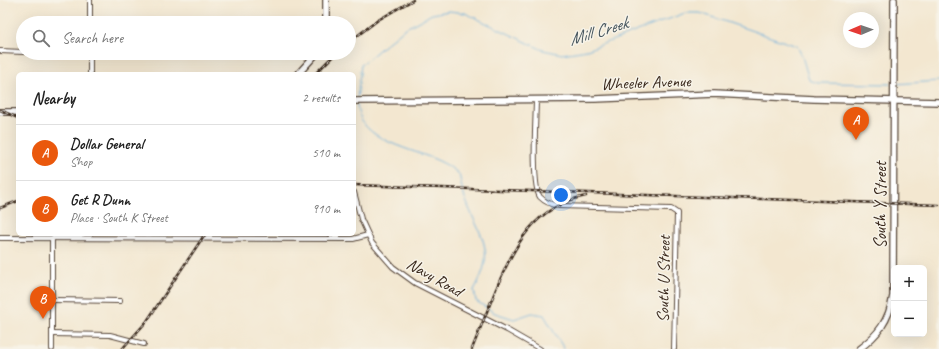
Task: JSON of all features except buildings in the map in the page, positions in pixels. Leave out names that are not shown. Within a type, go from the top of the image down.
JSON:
[{"type":"main road","points":[[326,0],[326,16]]},
{"type":"main road","name":"South Y Street","points":[[859,349],[884,325],[892,304],[894,244],[894,0]]},
{"type":"main road","points":[[300,72],[311,60]]},
{"type":"main road","name":"Wheeler Avenue","points":[[356,101],[536,99],[714,94],[894,98],[939,102]]},
{"type":"main road","points":[[0,112],[16,112]]},
{"type":"street","points":[[90,0],[90,16]]},
{"type":"street","points":[[0,51],[16,52]]},
{"type":"street","points":[[90,60],[90,72]]},
{"type":"street","name":"South U Street","points":[[536,99],[535,181],[539,195],[543,200],[559,206],[671,209],[676,211],[674,349]]},
{"type":"street","name":"Navy Road","points":[[356,198],[368,235],[385,259],[409,279],[507,330],[540,349]]},
{"type":"street","points":[[0,238],[353,239],[368,235]]},
{"type":"street","points":[[52,238],[52,349]]},
{"type":"street","points":[[53,300],[120,301]]},
{"type":"street","points":[[52,334],[110,334],[144,344]]},
{"type":"waterway","name":"Mill Creek","points":[[357,99],[361,65],[404,29],[432,14],[449,11],[465,13],[543,50],[562,54],[587,50],[685,13],[700,13],[797,46],[802,56],[809,80],[818,83],[890,84]]},
{"type":"waterway","name":"Mill Creek","points":[[896,84],[939,81]]},
{"type":"waterway","name":"Mill Creek","points":[[357,104],[360,117],[367,127],[377,136],[403,148],[441,162],[459,174],[464,195],[484,243],[485,263],[481,276],[474,290],[476,301],[495,313],[514,319],[532,313],[544,315],[564,349]]},
{"type":"railway","points":[[356,37],[378,20],[413,0]]},
{"type":"railway","points":[[317,72],[329,60]]},
{"type":"railway","points":[[0,110],[16,117]]},
{"type":"railway","points":[[356,185],[939,205]]},
{"type":"railway","points":[[472,349],[510,258],[528,230],[539,218],[553,209],[568,201],[586,196]]},
{"type":"railway","points":[[0,208],[16,202]]},
{"type":"railway","points":[[122,349],[147,321],[204,236]]},
{"type":"place","name":"Dollar General","points":[[856,140]]},
{"type":"place","name":"Get R Dunn","points":[[43,319]]}]
